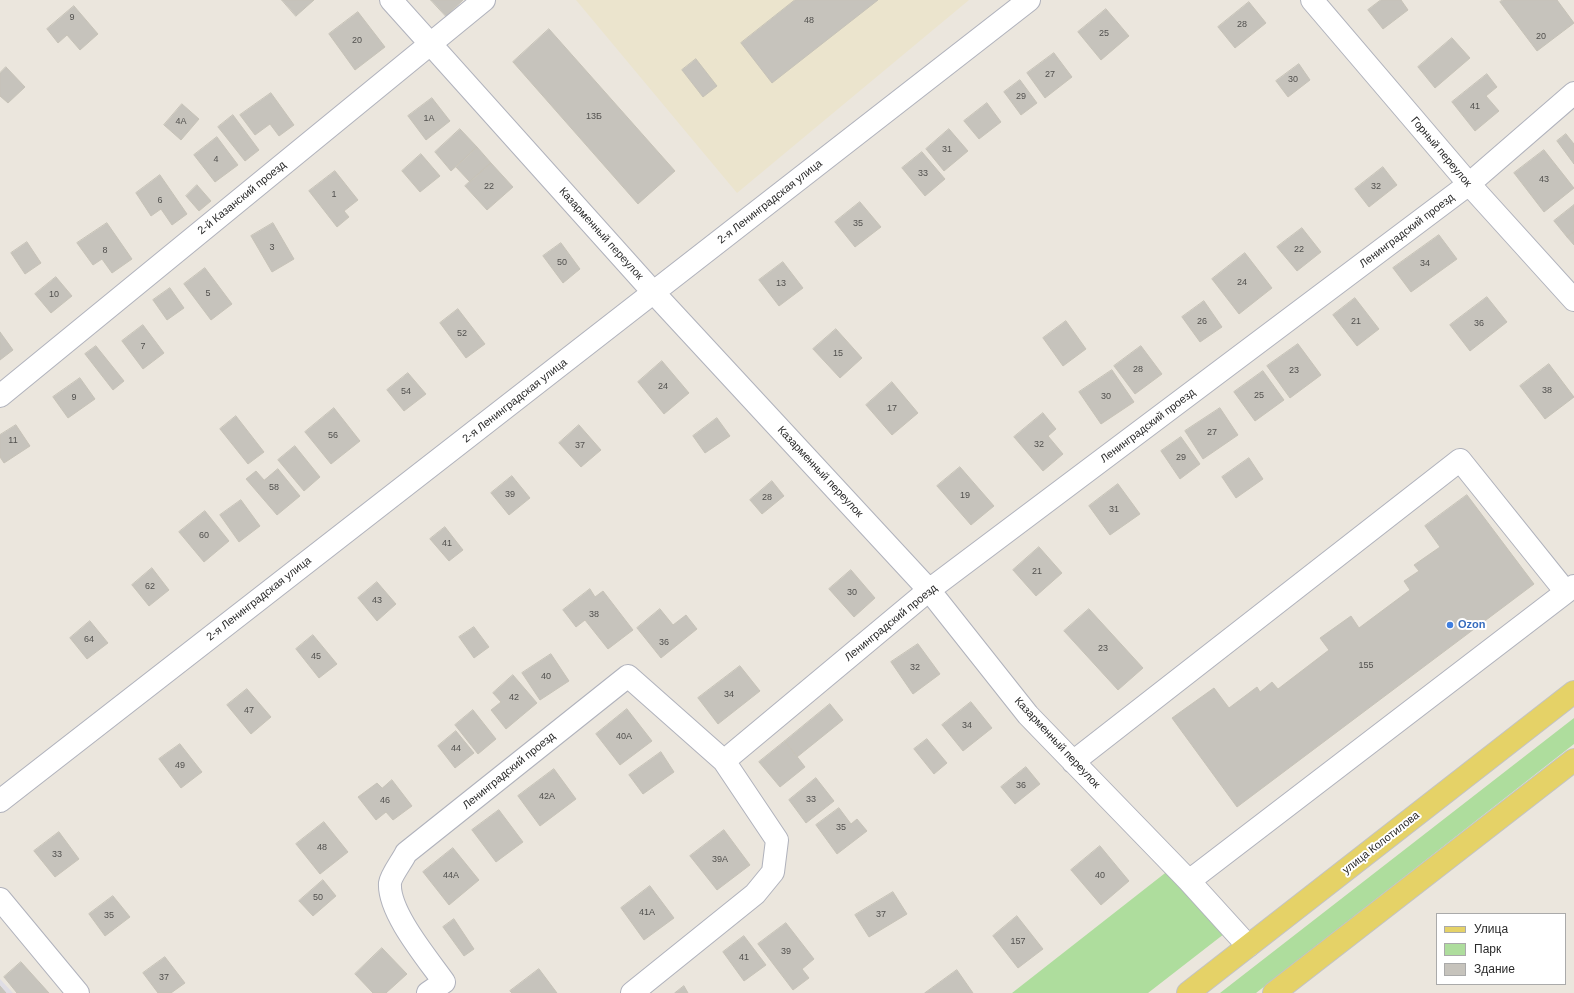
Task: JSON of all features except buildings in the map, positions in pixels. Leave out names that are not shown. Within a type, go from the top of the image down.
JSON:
[{"type":"main road","name":"улица Колотилова","points":[[1188,993],[1574,692]]},
{"type":"main road","points":[[1274,993],[1574,760]]},
{"type":"street","name":"Казарменный переулок","points":[[391,0],[654,292],[929,590],[1028,715],[1189,881],[1248,946]]},
{"type":"street","name":"2-й Казанский проезд","points":[[0,396],[484,0]]},
{"type":"street","name":"2-я Ленинградская улица","points":[[0,801],[1029,0]]},
{"type":"street","name":"Горный переулок","points":[[1312,0],[1469,184],[1574,300]]},
{"type":"street","name":"Ленинградский проезд","points":[[724,761],[929,590],[1469,184],[1574,93]]},
{"type":"street","points":[[1073,762],[1460,460],[1570,589],[1189,881]]},
{"type":"street","name":"Ленинградский проезд","points":[[442,989],[402,922],[392,900],[390,881],[406,853],[628,676],[724,761],[777,840],[773,872],[756,894],[632,993]]},
{"type":"street","points":[[0,899],[78,993]]},
{"type":"shaded area","points":[[576,0],[969,0],[737,193]]},
{"type":"shaded area","points":[[0,979],[13,993],[0,993]]},
{"type":"green space","points":[[1574,718],[1574,744],[1256,993],[1220,993]]},
{"type":"green space","points":[[1169,870],[1224,934],[1148,993],[1012,993]]},
{"type":"place","name":"Ozon","points":[[1450,625]]}]
